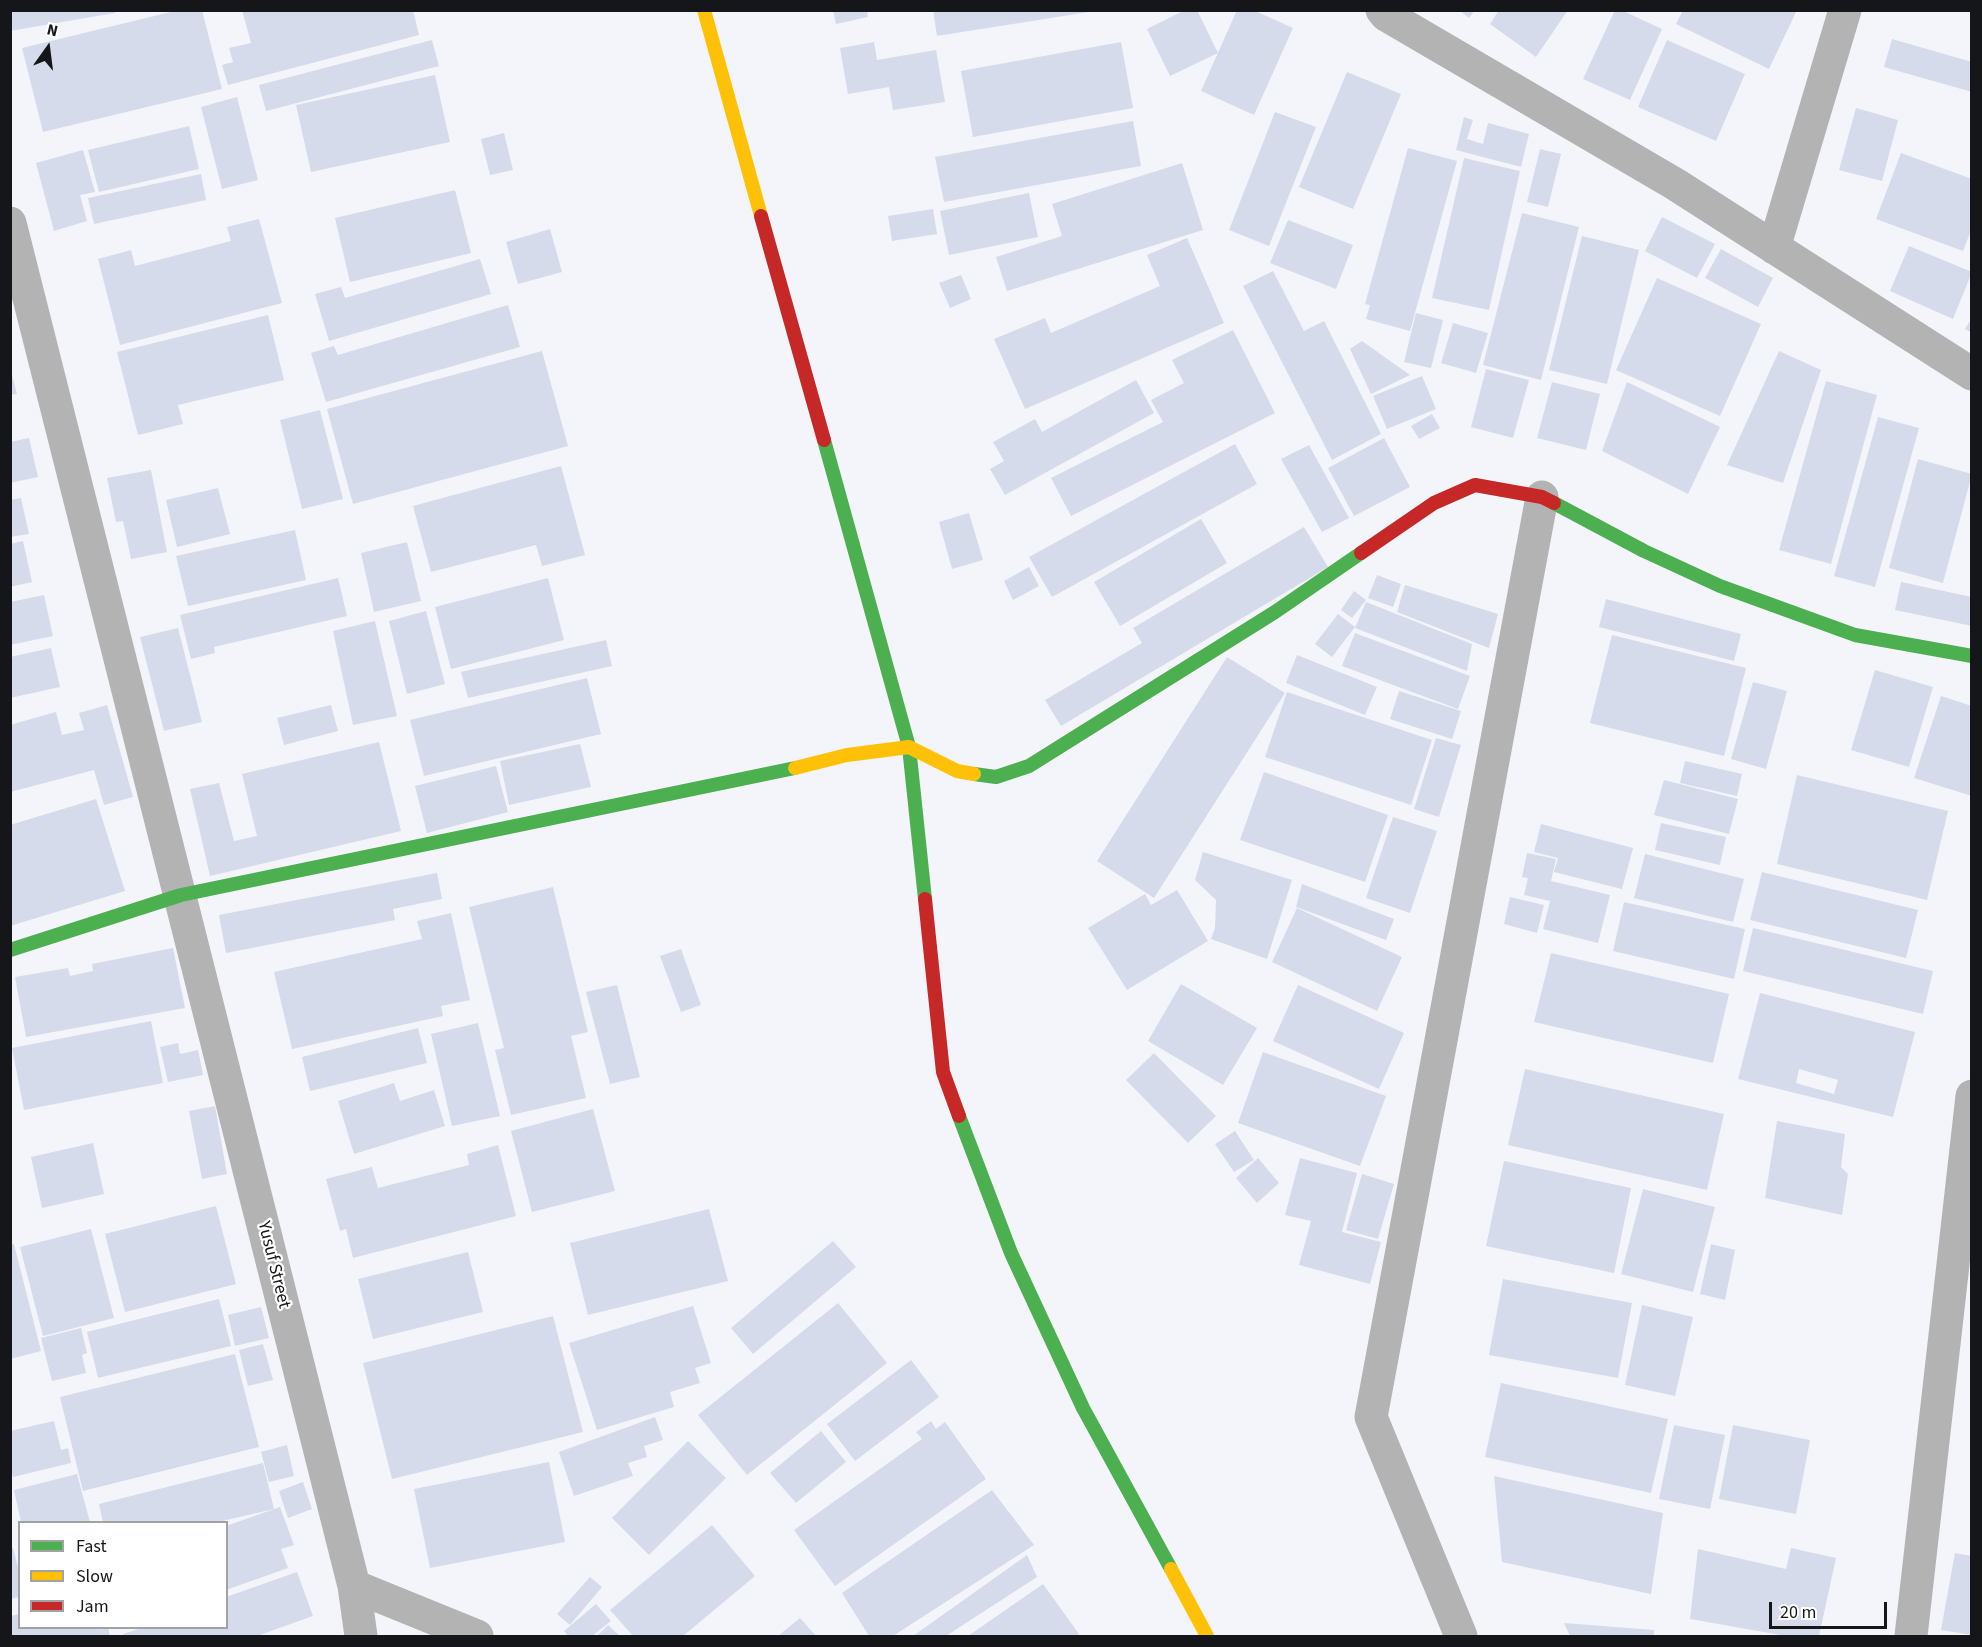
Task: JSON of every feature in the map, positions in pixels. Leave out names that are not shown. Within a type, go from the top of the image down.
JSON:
[{"type":"street","points":[[704,10],[909,747],[943,1072],[1011,1253],[1083,1408],[1208,1636]]},
{"type":"street","points":[[1382,10],[1386,15],[1675,184],[1971,374]]},
{"type":"street","points":[[1774,248],[1845,10]]},
{"type":"street","name":"Yusuf Street","points":[[10,223],[354,1586],[361,1636]]},
{"type":"street","points":[[10,950],[181,895],[390,850],[740,781],[848,755],[909,747],[957,771],[996,777],[1029,766],[1275,612],[1453,493],[1475,485],[1497,487],[1542,497],[1644,551],[1720,586],[1855,634],[1971,656]]},
{"type":"street","points":[[1461,1636],[1371,1418],[1542,497]]},
{"type":"street","points":[[1911,1636],[1971,1096]]},
{"type":"street","points":[[354,1586],[477,1636]]},
{"type":"building","points":[[10,10],[114,10],[115,13],[10,31]]},
{"type":"building","points":[[179,10],[202,10],[222,89],[43,132],[22,48]]},
{"type":"building","points":[[242,10],[413,10],[419,35],[228,85],[222,65],[233,62],[229,48],[251,43]]},
{"type":"building","points":[[833,10],[867,10],[868,17],[836,24]]},
{"type":"building","points":[[933,10],[1089,10],[1089,12],[937,36]]},
{"type":"building","points":[[1185,10],[1197,10],[1218,53],[1170,76],[1147,29]]},
{"type":"building","points":[[1237,10],[1253,10],[1293,28],[1254,115],[1201,91]]},
{"type":"building","points":[[1459,10],[1475,10],[1469,18]]},
{"type":"building","points":[[1499,10],[1568,10],[1536,57],[1490,24]]},
{"type":"building","points":[[1615,10],[1621,10],[1662,29],[1630,100],[1583,79]]},
{"type":"building","points":[[1683,10],[1797,10],[1769,69],[1676,24]]},
{"type":"building","points":[[1892,39],[1972,62],[1972,92],[1884,67]]},
{"type":"building","points":[[432,40],[439,66],[266,111],[259,85]]},
{"type":"building","points":[[1667,40],[1745,74],[1716,141],[1638,107]]},
{"type":"building","points":[[874,42],[877,60],[936,50],[945,102],[893,110],[889,87],[848,94],[840,48]]},
{"type":"building","points":[[1121,42],[1133,108],[973,137],[961,71]]},
{"type":"building","points":[[1347,72],[1401,94],[1353,209],[1299,187]]},
{"type":"building","points":[[435,75],[450,142],[311,172],[296,105]]},
{"type":"building","points":[[237,97],[258,180],[222,189],[201,107]]},
{"type":"building","points":[[1856,108],[1898,120],[1882,181],[1839,170]]},
{"type":"building","points":[[1275,112],[1316,127],[1269,246],[1229,230]]},
{"type":"building","points":[[1464,117],[1473,120],[1467,139],[1483,144],[1488,123],[1529,134],[1521,167],[1456,150]]},
{"type":"building","points":[[1133,121],[1141,166],[944,202],[935,157]]},
{"type":"building","points":[[189,126],[199,169],[99,192],[88,150]]},
{"type":"building","points":[[504,133],[513,170],[490,175],[481,139]]},
{"type":"building","points":[[1408,148],[1457,161],[1410,331],[1366,319],[1370,305],[1365,304]]},
{"type":"building","points":[[1540,149],[1561,154],[1548,207],[1527,202]]},
{"type":"building","points":[[83,150],[95,192],[80,195],[87,221],[54,231],[36,163]]},
{"type":"building","points":[[1901,153],[1972,179],[1972,228],[1963,251],[1876,219]]},
{"type":"building","points":[[1464,158],[1520,171],[1489,310],[1432,298]]},
{"type":"building","points":[[1182,163],[1203,230],[1007,291],[996,257],[1062,236],[1052,204]]},
{"type":"building","points":[[201,174],[206,200],[94,224],[88,198]]},
{"type":"building","points":[[455,190],[471,253],[350,282],[335,218]]},
{"type":"building","points":[[1029,193],[1038,237],[949,255],[940,211]]},
{"type":"building","points":[[933,209],[937,234],[892,241],[888,216]]},
{"type":"building","points":[[1522,213],[1579,227],[1541,380],[1483,365]]},
{"type":"building","points":[[1662,217],[1715,244],[1697,278],[1645,251]]},
{"type":"building","points":[[259,219],[282,303],[120,345],[98,259],[131,250],[135,266],[231,241],[227,227]]},
{"type":"building","points":[[1288,220],[1353,245],[1336,289],[1270,263]]},
{"type":"building","points":[[550,229],[562,272],[518,284],[506,242]]},
{"type":"building","points":[[1582,236],[1639,250],[1607,384],[1549,370]]},
{"type":"building","points":[[1187,238],[1224,323],[1025,409],[994,339],[1045,318],[1051,333],[1160,286],[1147,255]]},
{"type":"building","points":[[1909,246],[1972,272],[1953,319],[1890,291]]},
{"type":"building","points":[[1721,249],[1773,278],[1758,307],[1705,278]]},
{"type":"building","points":[[480,259],[491,294],[329,341],[315,294],[341,287],[345,298]]},
{"type":"building","points":[[1273,271],[1304,331],[1324,321],[1381,434],[1332,460],[1243,286]]},
{"type":"building","points":[[961,275],[971,299],[950,308],[939,283]]},
{"type":"building","points":[[1657,278],[1761,324],[1720,416],[1616,370]]},
{"type":"building","points":[[508,305],[520,347],[326,402],[311,353],[334,346],[338,355]]},
{"type":"building","points":[[1416,313],[1443,320],[1431,368],[1404,362]]},
{"type":"building","points":[[268,315],[284,380],[178,405],[183,424],[138,435],[117,352]]},
{"type":"building","points":[[1972,318],[1972,333],[1965,329]]},
{"type":"building","points":[[1453,323],[1488,333],[1476,373],[1441,363]]},
{"type":"building","points":[[1233,330],[1275,413],[1071,516],[1051,478],[1163,422],[1151,400],[1184,383],[1172,360]]},
{"type":"building","points":[[1362,341],[1410,375],[1371,394],[1350,349]]},
{"type":"building","points":[[542,351],[568,446],[353,504],[327,409]]},
{"type":"building","points":[[1779,351],[1821,370],[1783,483],[1727,465]]},
{"type":"building","points":[[10,367],[17,394],[10,395]]},
{"type":"building","points":[[1486,369],[1529,380],[1513,438],[1471,427]]},
{"type":"building","points":[[1422,376],[1436,409],[1387,429],[1373,396]]},
{"type":"building","points":[[1136,380],[1154,413],[1005,495],[990,469],[1004,461],[993,442],[1035,419],[1042,432]]},
{"type":"building","points":[[1826,381],[1877,395],[1831,564],[1779,550]]},
{"type":"building","points":[[1552,382],[1600,394],[1586,450],[1537,438]]},
{"type":"building","points":[[1627,382],[1720,427],[1688,494],[1602,451]]},
{"type":"building","points":[[320,410],[343,499],[302,509],[280,420]]},
{"type":"building","points":[[1432,414],[1440,428],[1419,439],[1411,426]]},
{"type":"building","points":[[1878,417],[1919,428],[1875,587],[1834,576]]},
{"type":"building","points":[[29,438],[38,477],[10,483],[10,442]]},
{"type":"building","points":[[1384,438],[1410,487],[1354,516],[1328,468]]},
{"type":"building","points":[[1235,444],[1257,484],[1052,597],[1029,557]]},
{"type":"building","points":[[1309,445],[1349,518],[1322,532],[1281,459]]},
{"type":"building","points":[[1918,459],[1972,474],[1943,583],[1889,568]]},
{"type":"building","points":[[561,466],[585,555],[542,566],[536,545],[431,572],[413,506]]},
{"type":"building","points":[[151,470],[167,552],[131,559],[123,521],[116,522],[107,478]]},
{"type":"building","points":[[218,488],[230,534],[177,547],[166,500]]},
{"type":"building","points":[[21,498],[29,534],[10,537],[10,500]]},
{"type":"building","points":[[969,513],[983,560],[952,569],[939,522]]},
{"type":"building","points":[[1201,519],[1227,563],[1120,626],[1094,582]]},
{"type":"building","points":[[1304,527],[1328,567],[1061,726],[1045,700],[1142,643],[1133,628]]},
{"type":"building","points":[[295,530],[306,580],[188,606],[176,556]]},
{"type":"building","points":[[23,541],[32,582],[10,587],[10,544]]},
{"type":"building","points":[[407,542],[421,601],[374,612],[361,553]]},
{"type":"building","points":[[1029,567],[1039,586],[1013,600],[1004,581]]},
{"type":"building","points":[[1377,575],[1401,584],[1393,607],[1368,598]]},
{"type":"building","points":[[338,578],[347,616],[214,647],[215,653],[191,659],[180,615]]},
{"type":"building","points":[[548,578],[564,640],[451,669],[435,607]]},
{"type":"building","points":[[1901,582],[1972,597],[1972,626],[1895,610]]},
{"type":"building","points":[[1405,585],[1498,614],[1489,648],[1397,612]]},
{"type":"building","points":[[1354,591],[1366,600],[1352,618],[1341,610]]},
{"type":"building","points":[[44,595],[53,636],[10,645],[10,602]]},
{"type":"building","points":[[1606,599],[1741,634],[1734,661],[1599,627]]},
{"type":"building","points":[[1366,602],[1472,644],[1467,671],[1355,628]]},
{"type":"building","points":[[426,611],[445,684],[407,694],[389,621]]},
{"type":"building","points":[[1338,614],[1355,627],[1332,657],[1315,644]]},
{"type":"building","points":[[375,621],[397,716],[353,725],[333,631]]},
{"type":"building","points":[[178,628],[202,722],[164,731],[140,637]]},
{"type":"building","points":[[1355,633],[1470,676],[1458,709],[1342,666]]},
{"type":"building","points":[[1612,635],[1746,668],[1724,756],[1590,723]]},
{"type":"building","points":[[606,640],[612,666],[468,698],[461,672]]},
{"type":"building","points":[[51,648],[60,687],[10,698],[10,657]]},
{"type":"building","points":[[1297,655],[1377,687],[1365,715],[1286,683]]},
{"type":"building","points":[[1227,657],[1285,693],[1154,898],[1097,861]]},
{"type":"building","points":[[1875,670],[1933,687],[1909,767],[1851,750]]},
{"type":"building","points":[[587,678],[601,734],[424,776],[410,720]]},
{"type":"building","points":[[1753,682],[1787,691],[1766,769],[1731,759]]},
{"type":"building","points":[[1399,691],[1461,711],[1452,739],[1390,719]]},
{"type":"building","points":[[1287,692],[1432,740],[1411,805],[1265,757]]},
{"type":"building","points":[[1941,696],[1972,706],[1972,796],[1914,778]]},
{"type":"building","points":[[107,705],[133,797],[104,805],[94,770],[10,792],[10,725],[56,712],[62,735],[84,730],[79,713]]},
{"type":"building","points":[[331,705],[338,731],[284,745],[277,718]]},
{"type":"building","points":[[1436,738],[1461,745],[1439,817],[1414,809]]},
{"type":"building","points":[[379,742],[401,831],[210,876],[190,789],[219,783],[234,841],[257,836],[242,774]]},
{"type":"building","points":[[580,744],[591,787],[509,805],[500,761]]},
{"type":"building","points":[[1685,761],[1742,774],[1737,796],[1680,783]]},
{"type":"building","points":[[496,766],[508,812],[427,833],[415,786]]},
{"type":"building","points":[[1264,772],[1388,815],[1365,882],[1240,840]]},
{"type":"building","points":[[1797,775],[1948,811],[1927,900],[1777,864]]},
{"type":"building","points":[[1664,780],[1738,799],[1729,834],[1654,815]]},
{"type":"building","points":[[96,799],[125,891],[10,926],[10,825]]},
{"type":"building","points":[[1393,817],[1437,831],[1410,913],[1366,898]]},
{"type":"building","points":[[1661,823],[1726,837],[1720,865],[1655,850]]},
{"type":"building","points":[[1541,824],[1633,848],[1622,889],[1554,872],[1558,858],[1534,852]]},
{"type":"building","points":[[1203,852],[1292,880],[1267,959],[1211,939],[1215,928],[1216,900],[1195,880]]},
{"type":"building","points":[[1527,853],[1556,859],[1551,881],[1610,895],[1598,943],[1543,929],[1550,901],[1524,895],[1528,878],[1522,877]]},
{"type":"building","points":[[1645,854],[1744,879],[1733,922],[1634,898]]},
{"type":"building","points":[[1762,872],[1918,910],[1906,958],[1750,920]]},
{"type":"building","points":[[437,873],[442,899],[393,909],[395,920],[226,953],[219,915]]},
{"type":"building","points":[[1302,884],[1394,919],[1386,940],[1296,907]]},
{"type":"building","points":[[553,887],[588,1032],[571,1036],[586,1098],[511,1115],[495,1050],[504,1048],[469,907]]},
{"type":"building","points":[[1177,890],[1208,941],[1127,990],[1088,928],[1145,894],[1151,905]]},
{"type":"building","points":[[1510,897],[1544,905],[1537,933],[1504,924]]},
{"type":"building","points":[[1624,902],[1745,929],[1734,979],[1613,951]]},
{"type":"building","points":[[1297,908],[1402,957],[1377,1011],[1272,962]]},
{"type":"building","points":[[451,913],[470,1000],[441,1006],[443,1016],[292,1049],[274,972],[422,939],[417,921]]},
{"type":"building","points":[[1753,928],[1933,971],[1923,1014],[1743,971]]},
{"type":"building","points":[[173,948],[185,1008],[26,1037],[15,977],[68,968],[70,976],[93,971],[92,964]]},
{"type":"building","points":[[681,949],[701,1005],[681,1012],[660,956]]},
{"type":"building","points":[[1551,953],[1729,994],[1713,1063],[1534,1022]]},
{"type":"building","points":[[1181,984],[1257,1028],[1223,1085],[1148,1041]]},
{"type":"building","points":[[617,985],[640,1077],[610,1084],[586,992]]},
{"type":"building","points":[[1298,985],[1404,1033],[1379,1089],[1273,1041]]},
{"type":"building","points":[[1760,993],[1915,1032],[1893,1117],[1738,1079]],"holes":[[[1799,1069],[1838,1080],[1834,1094],[1796,1083]]]},
{"type":"building","points":[[151,1021],[163,1083],[24,1110],[12,1048]]},
{"type":"building","points":[[478,1023],[500,1116],[452,1126],[431,1034]]},
{"type":"building","points":[[418,1028],[427,1063],[310,1091],[302,1057]]},
{"type":"building","points":[[178,1043],[180,1054],[198,1050],[203,1075],[168,1082],[160,1047]]},
{"type":"building","points":[[1263,1052],[1386,1096],[1360,1166],[1238,1123]]},
{"type":"building","points":[[1154,1053],[1216,1116],[1188,1143],[1126,1080]]},
{"type":"building","points":[[1525,1069],[1724,1114],[1707,1190],[1508,1145]]},
{"type":"building","points":[[394,1083],[400,1101],[434,1090],[445,1126],[354,1154],[338,1101]]},
{"type":"building","points":[[215,1106],[227,1174],[202,1179],[189,1111]]},
{"type":"building","points":[[593,1109],[615,1191],[532,1212],[511,1131]]},
{"type":"building","points":[[1777,1121],[1845,1134],[1841,1167],[1848,1174],[1842,1215],[1765,1198]]},
{"type":"building","points":[[1235,1131],[1254,1160],[1234,1172],[1215,1144]]},
{"type":"building","points":[[93,1143],[104,1194],[42,1208],[31,1157]]},
{"type":"building","points":[[498,1145],[516,1216],[353,1258],[346,1229],[340,1231],[326,1179],[372,1167],[378,1188],[469,1165],[467,1154]]},
{"type":"building","points":[[1258,1158],[1279,1183],[1257,1203],[1236,1178]]},
{"type":"building","points":[[1300,1158],[1357,1173],[1342,1232],[1381,1242],[1370,1284],[1299,1265],[1311,1221],[1285,1215]]},
{"type":"building","points":[[1504,1161],[1631,1188],[1614,1273],[1486,1246]]},
{"type":"building","points":[[1362,1174],[1394,1184],[1378,1239],[1346,1230]]},
{"type":"building","points":[[1643,1189],[1715,1207],[1693,1292],[1621,1274]]},
{"type":"building","points":[[216,1206],[236,1284],[125,1312],[105,1234]]},
{"type":"building","points":[[709,1209],[728,1281],[588,1315],[570,1243]]},
{"type":"building","points":[[91,1229],[114,1318],[43,1336],[20,1247]]},
{"type":"building","points":[[833,1241],[856,1267],[753,1354],[731,1328]]},
{"type":"building","points":[[14,1244],[41,1351],[10,1359],[10,1245]]},
{"type":"building","points":[[1711,1244],[1735,1250],[1725,1300],[1700,1294]]},
{"type":"building","points":[[468,1252],[483,1312],[373,1339],[358,1279]]},
{"type":"building","points":[[1503,1279],[1632,1303],[1618,1378],[1489,1355]]},
{"type":"building","points":[[219,1299],[231,1346],[98,1378],[87,1332]]},
{"type":"building","points":[[838,1303],[887,1363],[747,1475],[698,1415]]},
{"type":"building","points":[[1642,1305],[1693,1317],[1675,1396],[1625,1385]]},
{"type":"building","points":[[693,1306],[711,1363],[695,1368],[700,1383],[670,1392],[674,1407],[597,1430],[569,1343]]},
{"type":"building","points":[[261,1307],[269,1338],[235,1346],[228,1315]]},
{"type":"building","points":[[553,1316],[583,1432],[392,1479],[363,1363]]},
{"type":"building","points":[[81,1328],[87,1353],[82,1355],[86,1373],[52,1381],[41,1338]]},
{"type":"building","points":[[263,1344],[273,1380],[248,1386],[239,1350]]},
{"type":"building","points":[[235,1354],[259,1447],[83,1491],[60,1397]]},
{"type":"building","points":[[911,1360],[939,1397],[855,1461],[827,1424]]},
{"type":"building","points":[[1501,1383],[1668,1419],[1651,1493],[1485,1457]]},
{"type":"building","points":[[655,1417],[663,1440],[644,1446],[647,1457],[628,1463],[633,1476],[574,1496],[559,1452]]},
{"type":"building","points":[[54,1421],[61,1450],[68,1448],[71,1463],[13,1477],[10,1466],[10,1431]]},
{"type":"building","points":[[931,1421],[936,1429],[945,1422],[986,1479],[835,1586],[794,1530],[922,1439],[916,1432]]},
{"type":"building","points":[[1674,1425],[1725,1435],[1710,1509],[1659,1499]]},
{"type":"building","points":[[1733,1425],[1810,1440],[1796,1514],[1719,1499]]},
{"type":"building","points":[[821,1431],[846,1462],[796,1503],[770,1473]]},
{"type":"building","points":[[688,1441],[726,1478],[649,1555],[612,1518]]},
{"type":"building","points":[[287,1445],[294,1476],[269,1482],[261,1452]]},
{"type":"building","points":[[549,1462],[565,1542],[430,1568],[414,1489]]},
{"type":"building","points":[[263,1463],[274,1509],[222,1521],[103,1521],[99,1504]]},
{"type":"building","points":[[77,1474],[90,1521],[21,1521],[14,1490]]},
{"type":"building","points":[[1494,1476],[1663,1513],[1651,1594],[1502,1562]]},
{"type":"building","points":[[303,1482],[312,1509],[288,1518],[279,1491]]},
{"type":"building","points":[[992,1490],[1034,1545],[893,1636],[869,1636],[842,1593]]},
{"type":"building","points":[[280,1507],[294,1545],[281,1549],[288,1568],[228,1589],[228,1525]]},
{"type":"building","points":[[712,1525],[755,1576],[683,1636],[633,1636],[610,1610]]},
{"type":"building","points":[[10,1548],[13,1548],[18,1567],[18,1597],[10,1599]]},
{"type":"building","points":[[1791,1548],[1836,1558],[1819,1636],[1786,1636],[1690,1619],[1698,1549],[1786,1569]]},
{"type":"building","points":[[1955,1553],[1972,1556],[1972,1635],[1941,1630]]},
{"type":"building","points":[[1027,1555],[1037,1577],[946,1636],[913,1636]]},
{"type":"building","points":[[297,1572],[313,1616],[257,1636],[125,1636],[123,1634],[138,1629],[228,1629],[228,1596]]},
{"type":"building","points":[[590,1577],[602,1587],[570,1625],[557,1614]]},
{"type":"building","points":[[1043,1584],[1079,1634],[1075,1636],[968,1636]]},
{"type":"building","points":[[596,1604],[611,1621],[592,1636],[568,1636],[564,1631]]},
{"type":"building","points":[[18,1614],[18,1629],[108,1629],[110,1636],[10,1636],[10,1616]]},
{"type":"building","points":[[800,1618],[816,1636],[778,1636]]},
{"type":"building","points":[[1564,1623],[1654,1630],[1654,1636],[1570,1636]]},
{"type":"building","points":[[608,1625],[620,1636],[597,1636]]},
{"type":"traffic: fast","points":[[824,440],[909,747],[925,899]]},
{"type":"traffic: fast","points":[[1554,503],[1644,551],[1720,586],[1855,635],[1972,656]]},
{"type":"traffic: fast","points":[[974,774],[996,777],[1029,766],[1275,612],[1361,553]]},
{"type":"traffic: fast","points":[[10,950],[181,895],[795,768]]},
{"type":"traffic: fast","points":[[959,1116],[1011,1253],[1083,1408],[1171,1569]]},
{"type":"traffic: slow","points":[[704,10],[761,216]]},
{"type":"traffic: slow","points":[[795,768],[847,755],[909,747],[957,771],[974,774]]},
{"type":"traffic: slow","points":[[1171,1569],[1207,1636]]},
{"type":"traffic: jam","points":[[761,216],[824,440]]},
{"type":"traffic: jam","points":[[1361,553],[1434,503],[1475,485],[1542,497],[1554,503]]},
{"type":"traffic: jam","points":[[925,899],[943,1072],[959,1116]]}]
